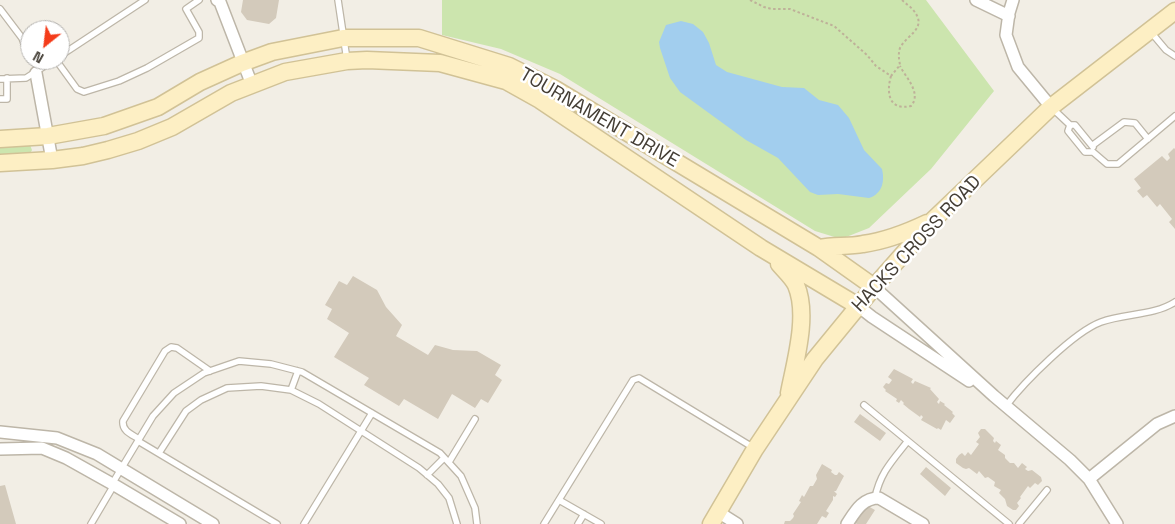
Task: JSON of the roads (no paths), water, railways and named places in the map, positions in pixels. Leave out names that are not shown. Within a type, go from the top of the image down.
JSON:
[{"type":"street","points":[[217,0],[220,2],[252,85]]},
{"type":"street","points":[[976,0],[1009,16]]},
{"type":"street","points":[[1013,0],[1006,35],[1018,67],[1051,107]]},
{"type":"street","name":"HACKS CROSS ROAD","points":[[714,518],[755,449],[816,359],[858,306],[933,220],[1051,107],[1175,11]]},
{"type":"street","name":"TOURNAMENT DRIVE","points":[[0,139],[48,136],[104,126],[158,107],[200,82],[242,62],[272,52],[343,38],[419,38],[509,66],[555,89],[819,248],[874,287],[994,396],[1055,446],[1089,479],[1117,524]]},
{"type":"street","name":"TOURNAMENT DRIVE","points":[[0,163],[83,156],[138,141],[172,127],[231,93],[285,72],[347,61],[440,63],[506,81],[540,100],[647,173],[769,252],[858,306],[930,356],[994,396]]},
{"type":"street","points":[[36,72],[52,160]]},
{"type":"street","points":[[819,248],[862,244],[888,238],[910,231],[933,220]]},
{"type":"street","points":[[769,252],[795,283],[802,300],[802,322],[788,399]]},
{"type":"street","points":[[1089,479],[1157,424],[1175,416]]},
{"type":"street","points":[[0,432],[58,438],[97,454],[213,524]]},
{"type":"street","points":[[0,449],[42,448],[66,458],[180,524]]},
{"type":"street","points":[[847,524],[858,507],[868,499],[875,498],[879,498],[923,524]]},
{"type":"street","points":[[714,518],[737,524]]},
{"type":"lane","points":[[70,49],[145,0]]},
{"type":"lane","points":[[63,70],[77,89],[84,92],[147,68],[199,38],[199,32],[186,9],[200,0]]},
{"type":"lane","points":[[338,0],[347,61]]},
{"type":"lane","points":[[0,9],[20,35]]},
{"type":"lane","points":[[1149,30],[1166,50],[1175,56]]},
{"type":"lane","points":[[0,100],[7,99],[3,78],[26,78],[39,70]]},
{"type":"lane","points":[[1051,107],[1070,124],[1075,125],[1107,164],[1118,164],[1175,116]]},
{"type":"lane","points":[[1070,124],[1068,131],[1086,152],[1124,122],[1135,123],[1148,139]]},
{"type":"lane","points":[[1006,406],[1015,393],[1078,335],[1091,327],[1111,319],[1157,310],[1175,302]]},
{"type":"lane","points":[[210,371],[178,348],[171,347],[166,351],[123,421],[122,426],[124,430],[159,453],[277,524]]},
{"type":"lane","points":[[91,524],[153,416],[174,393],[204,373],[239,362],[271,364],[298,371],[440,453],[461,476],[475,508],[477,524]]},
{"type":"lane","points":[[291,390],[298,371]]},
{"type":"lane","points":[[544,524],[633,380],[639,378],[755,449]]},
{"type":"lane","points":[[159,453],[186,411],[201,400],[227,388],[261,386],[291,390],[319,404],[427,474],[449,498],[457,524]]},
{"type":"lane","points":[[864,405],[1009,524]]},
{"type":"lane","points":[[304,524],[372,413]]},
{"type":"lane","points":[[427,474],[447,460],[475,419]]},
{"type":"lane","points":[[875,498],[878,483],[885,470],[907,442]]},
{"type":"lane","points":[[1019,524],[1047,490]]},
{"type":"lane","points":[[559,500],[601,524]]},
{"type":"lane","points":[[578,524],[584,514]]},
{"type":"water","points":[[681,21],[693,24],[703,32],[709,43],[716,65],[727,72],[782,87],[804,88],[819,100],[838,105],[849,118],[864,150],[882,169],[883,183],[877,194],[869,198],[838,194],[818,195],[810,192],[778,158],[746,140],[680,92],[670,78],[659,42],[666,25]]}]
